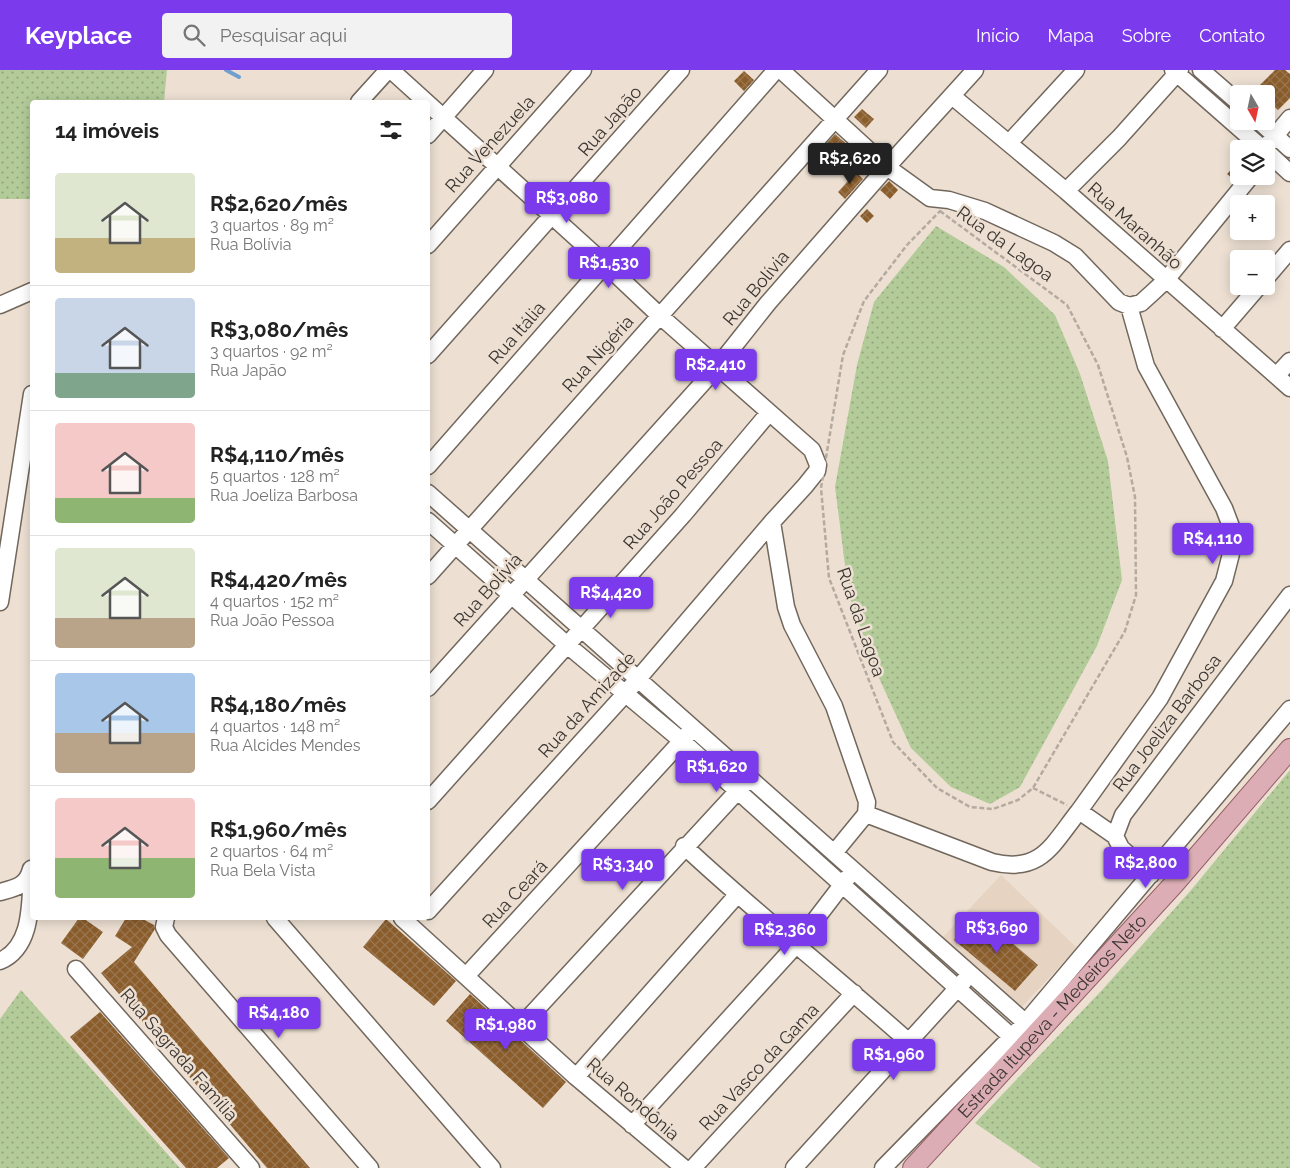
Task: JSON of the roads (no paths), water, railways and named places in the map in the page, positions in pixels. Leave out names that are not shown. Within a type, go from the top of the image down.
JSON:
[{"type":"main road","name":"Estrada Itupeva - Medeiros Neto","points":[[912,1168],[1024,1035],[1173,886],[1290,749]]},
{"type":"street","points":[[361,100],[390,70],[424,100]]},
{"type":"street","points":[[430,133],[485,70]]},
{"type":"street","name":"Rua Venezuela","points":[[430,243],[583,70]]},
{"type":"street","name":"Rua Japão","points":[[430,353],[681,70]]},
{"type":"street","name":"Rua Itália","points":[[430,464],[604,263],[776,70]]},
{"type":"street","points":[[781,70],[887,167],[930,198],[949,200],[985,211],[1054,243],[1075,256],[1119,302],[1129,306],[1141,303],[1166,280],[1244,185]]},
{"type":"street","name":"Rua Nigéria","points":[[430,574],[879,70]]},
{"type":"street","name":"Rua Bolívia","points":[[430,686],[718,366],[768,303],[975,70]]},
{"type":"street","points":[[1009,143],[1076,70]]},
{"type":"street","points":[[1201,70],[1230,95]]},
{"type":"street","points":[[1066,191],[1119,138],[1177,71],[1252,140]]},
{"type":"street","name":"Rua Maranhão","points":[[952,96],[1066,191],[1290,388]]},
{"type":"street","points":[[430,105],[659,315],[718,366],[768,414]]},
{"type":"street","points":[[1271,130],[1284,140],[1290,118]]},
{"type":"street","points":[[1275,160],[1290,173]]},
{"type":"street","points":[[1275,268],[1290,250]]},
{"type":"street","points":[[0,305],[30,292]]},
{"type":"street","points":[[1222,329],[1251,295]]},
{"type":"street","points":[[866,814],[992,862],[1007,866],[1021,866],[1034,862],[1044,855],[1079,811],[1160,698],[1224,581],[1233,546],[1232,529],[1224,508],[1146,366],[1129,306]]},
{"type":"street","points":[[1277,376],[1290,361]]},
{"type":"street","points":[[0,602],[6,523],[30,404]]},
{"type":"street","name":"Rua da Amizade","points":[[430,909],[625,694],[817,471],[818,466],[812,450],[768,414]]},
{"type":"street","name":"Rua João Pessoa","points":[[430,799],[676,522],[768,414]]},
{"type":"street","points":[[430,495],[834,853],[848,878],[957,989],[1024,1035]]},
{"type":"street","points":[[772,522],[786,607],[792,625],[834,706],[867,802],[866,814],[834,853]]},
{"type":"street","points":[[430,523],[566,644],[682,741],[738,791],[969,973],[1024,1035]]},
{"type":"street","name":"Rua Joeliza Barbosa","points":[[1116,836],[1130,804],[1290,595]]},
{"type":"street","points":[[883,1168],[1024,1035],[1151,875],[1290,709]]},
{"type":"street","name":"Rua Ceará","points":[[467,975],[694,728]]},
{"type":"street","points":[[520,1026],[684,846],[749,778]]},
{"type":"street","points":[[1079,811],[1116,836],[1121,848],[1151,875]]},
{"type":"street","points":[[684,846],[737,895],[854,993],[908,1042]]},
{"type":"street","points":[[0,892],[19,887],[25,883],[30,870]]},
{"type":"street","points":[[632,1125],[796,945],[848,878]]},
{"type":"street","points":[[0,961],[10,957],[16,950],[27,926],[30,894]]},
{"type":"street","points":[[576,1077],[737,895]]},
{"type":"street","points":[[276,920],[492,1168]]},
{"type":"street","name":"Rua Rondônia","points":[[412,921],[520,1026],[576,1077],[684,1168]]},
{"type":"street","points":[[165,922],[175,943],[370,1168]]},
{"type":"street","name":"Rua Sagrada Família","points":[[76,969],[251,1168]]},
{"type":"street","points":[[794,1168],[957,989],[969,973]]},
{"type":"street","name":"Rua Vasco da Gama","points":[[693,1168],[854,993]]},
{"type":"waterway","points":[[226,70],[239,77]]}]
